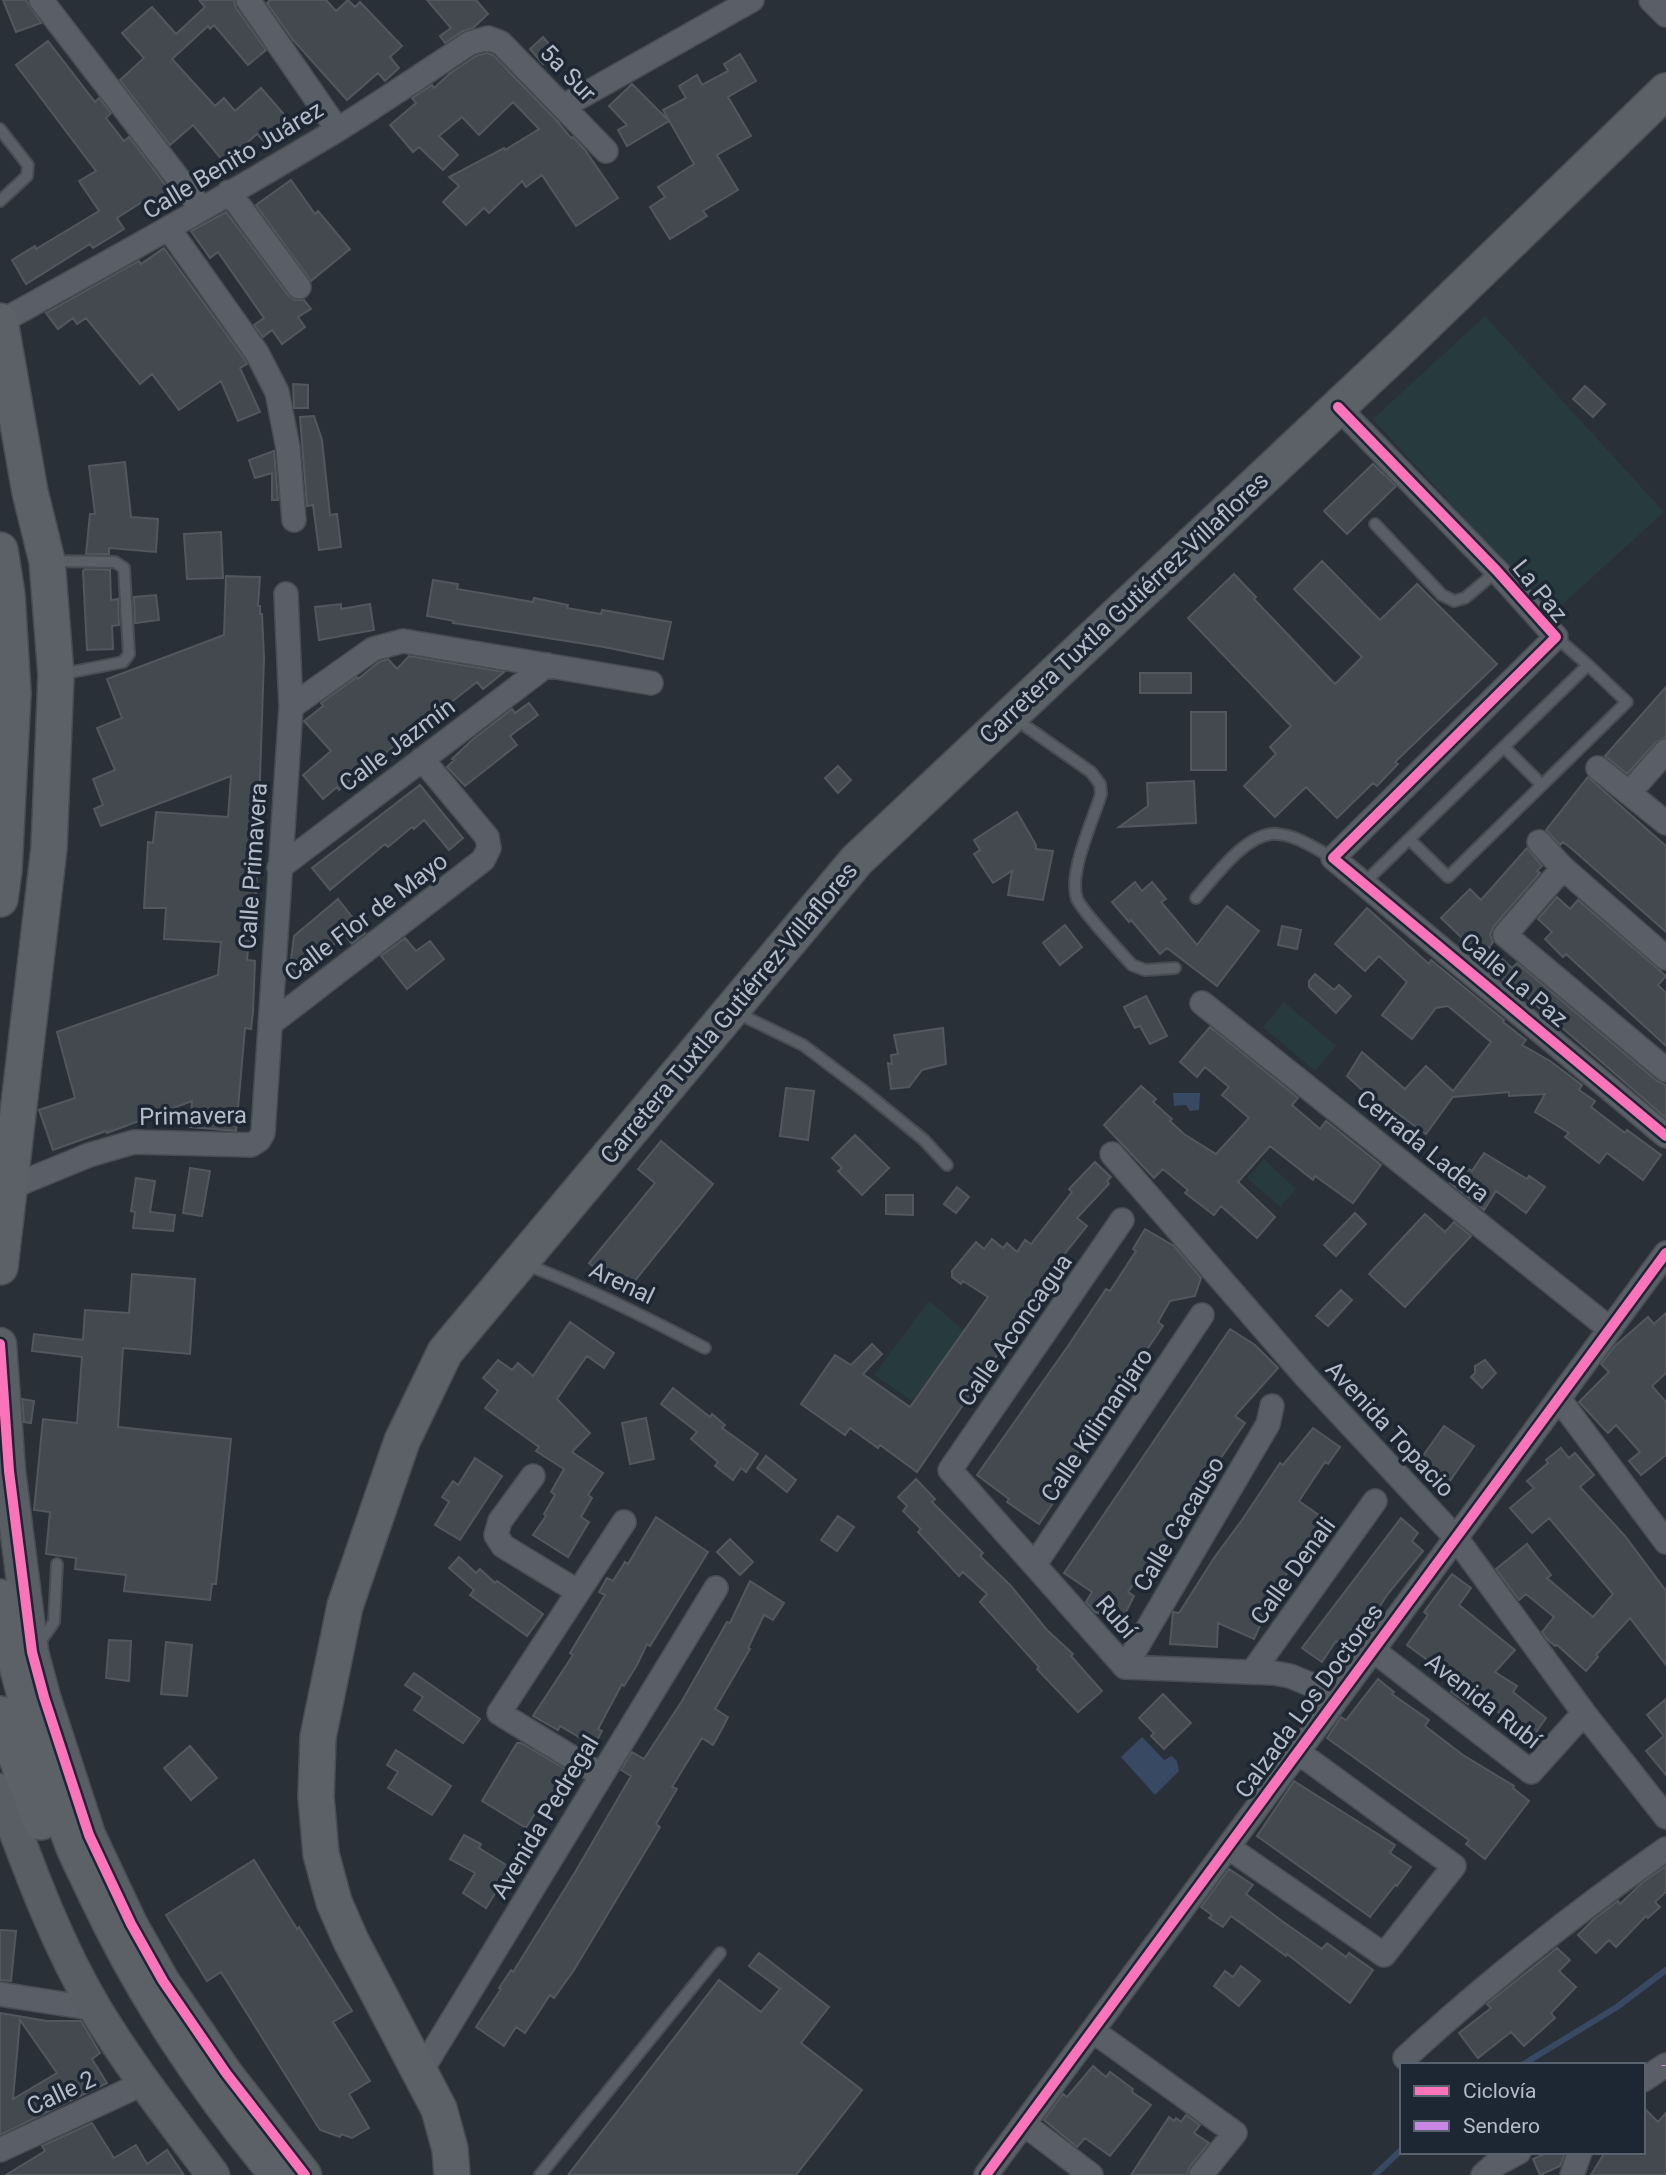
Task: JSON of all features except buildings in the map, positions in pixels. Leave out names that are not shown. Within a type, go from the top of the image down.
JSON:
[{"type":"main road","name":"Carretera Tuxtla Gutiérrez-Villaflores","points":[[452,2175],[450,2149],[439,2109],[351,1941],[334,1902],[321,1854],[316,1797],[318,1737],[345,1606],[402,1441],[445,1352],[857,860],[1338,407],[1666,91]]},
{"type":"main road","points":[[0,321],[30,492],[47,561],[56,675],[49,848],[0,1267]]},
{"type":"main road","points":[[0,550],[7,595],[13,693],[4,870],[0,899]]},
{"type":"main road","points":[[0,1597],[24,1698],[66,1826],[109,1923],[150,1997],[194,2063],[278,2175]]},
{"type":"main road","points":[[0,1714],[83,1922],[179,2082],[250,2175]]},
{"type":"street","points":[[41,0],[201,208]]},
{"type":"street","points":[[248,0],[337,129]]},
{"type":"street","points":[[564,106],[752,0]]},
{"type":"street","points":[[1651,0],[1666,15]]},
{"type":"street","name":"Calle Benito Juárez","points":[[0,321],[169,229],[337,129],[470,43],[488,38]]},
{"type":"street","name":"5a Sur","points":[[488,38],[501,43],[606,151]]},
{"type":"street","points":[[229,192],[299,287]]},
{"type":"street","points":[[169,229],[257,353],[278,392],[288,448],[294,520]]},
{"type":"street","name":"La Paz","points":[[1333,858],[1556,637],[1497,571],[1338,407]]},
{"type":"street","name":"Calle Primavera","points":[[259,1140],[263,1133],[291,707],[286,594]]},
{"type":"street","points":[[291,707],[373,649],[403,641],[651,683]]},
{"type":"street","name":"Calle Jazmín","points":[[279,868],[547,665]]},
{"type":"street","points":[[1629,793],[1666,751]]},
{"type":"street","name":"Calle Flor de Mayo","points":[[270,1024],[484,860],[489,848],[487,837],[422,759]]},
{"type":"street","points":[[1598,768],[1666,823]]},
{"type":"street","points":[[1539,842],[1563,869],[1666,958]]},
{"type":"street","name":"Calle La Paz","points":[[1333,858],[1666,1136]]},
{"type":"street","points":[[1563,869],[1505,935],[1666,1070]]},
{"type":"street","name":"Cerrada Ladera","points":[[1202,1003],[1610,1329]]},
{"type":"street","name":"Primavera","points":[[9,1188],[89,1155],[134,1142],[251,1145],[259,1140]]},
{"type":"street","name":"Avenida Topacio","points":[[1112,1154],[1297,1367],[1456,1538],[1584,1713],[1666,1817]]},
{"type":"street","name":"Calle Aconcagua","points":[[950,1470],[1122,1220]]},
{"type":"street","name":"Calzada Los Doctores","points":[[986,2175],[1666,1253]]},
{"type":"street","name":"Calle Kilimanjaro","points":[[1035,1564],[1202,1315]]},
{"type":"street","points":[[0,1344],[9,1471],[32,1652],[89,1835],[131,1924],[163,1981],[226,2073],[305,2175]]},
{"type":"street","points":[[1559,1399],[1666,1542]]},
{"type":"street","name":"Calle Cacauso","points":[[1125,1667],[1268,1424],[1272,1406]]},
{"type":"street","name":"Rubí","points":[[950,1470],[1125,1667],[1252,1671],[1290,1676],[1339,1696]]},
{"type":"street","points":[[533,1476],[500,1521],[496,1535],[503,1546],[577,1591]]},
{"type":"street","name":"Calle Denali","points":[[1252,1671],[1375,1501]]},
{"type":"street","points":[[601,1775],[499,1713],[624,1522]]},
{"type":"street","name":"Avenida Pedregal","points":[[419,2073],[716,1588]]},
{"type":"street","name":"Avenida Rubí","points":[[1373,1650],[1531,1772],[1584,1713]]},
{"type":"street","points":[[1228,1847],[1384,1955],[1454,1866],[1298,1752]]},
{"type":"street","points":[[0,1790],[61,1943],[96,2009],[144,2083],[213,2175]]},
{"type":"street","points":[[1405,2058],[1463,2005],[1666,1849]]},
{"type":"street","points":[[0,1994],[96,2009]]},
{"type":"street","points":[[1093,2031],[1235,2133],[1201,2175]]},
{"type":"street","points":[[1645,2079],[1666,2065]]},
{"type":"street","name":"Calle 2","points":[[0,2150],[144,2083]]},
{"type":"street","points":[[1024,2124],[1091,2175]]},
{"type":"street","points":[[1483,2175],[1493,2166],[1516,2154]]},
{"type":"street","points":[[1572,2175],[1579,2154]]},
{"type":"lane","points":[[0,128],[28,165],[27,176],[0,201]]},
{"type":"lane","points":[[1376,524],[1442,595],[1454,601],[1465,598],[1497,571]]},
{"type":"lane","points":[[47,561],[115,562],[124,568],[129,654],[123,662],[56,675]]},
{"type":"lane","points":[[1409,839],[1448,877],[1627,702],[1556,637]]},
{"type":"lane","points":[[1364,883],[1588,665]]},
{"type":"lane","points":[[1010,716],[1091,772],[1100,784],[1101,794],[1079,861],[1076,884],[1078,899],[1132,965],[1144,970],[1175,968]]},
{"type":"lane","points":[[1504,747],[1542,785]]},
{"type":"lane","points":[[1196,898],[1230,860],[1255,839],[1275,834],[1299,841],[1333,858]]},
{"type":"lane","points":[[731,1010],[803,1045],[874,1099],[923,1140],[947,1165]]},
{"type":"lane","name":"Arenal","points":[[519,1262],[557,1276],[705,1348]]},
{"type":"lane","points":[[32,1652],[54,1622],[57,1564]]},
{"type":"lane","points":[[540,2175],[720,1953]]},
{"type":"green space","points":[[1485,316],[1664,512],[1552,614],[1373,419]]},
{"type":"green space","points":[[1284,1002],[1336,1046],[1315,1071],[1263,1027]]},
{"type":"green space","points":[[1264,1159],[1296,1189],[1280,1207],[1247,1178]]},
{"type":"green space","points":[[929,1301],[965,1331],[912,1401],[874,1375]]},
{"type":"water","points":[[1173,1093],[1200,1093],[1199,1110],[1190,1111],[1186,1105],[1174,1106]]},
{"type":"water","points":[[1142,1737],[1164,1760],[1172,1756],[1177,1761],[1179,1771],[1155,1795],[1121,1757]]},
{"type":"waterway","points":[[1525,2063],[1617,2007],[1666,1970]]},
{"type":"waterway","points":[[1375,2175],[1400,2151]]},
{"type":"cycle path","points":[[1338,407],[1497,571],[1556,637],[1333,858],[1666,1136]]},
{"type":"cycle path","points":[[986,2175],[1666,1253]]},
{"type":"cycle path","points":[[0,1344],[9,1471],[32,1652],[89,1835],[131,1924],[163,1981],[226,2073],[305,2175]]}]
